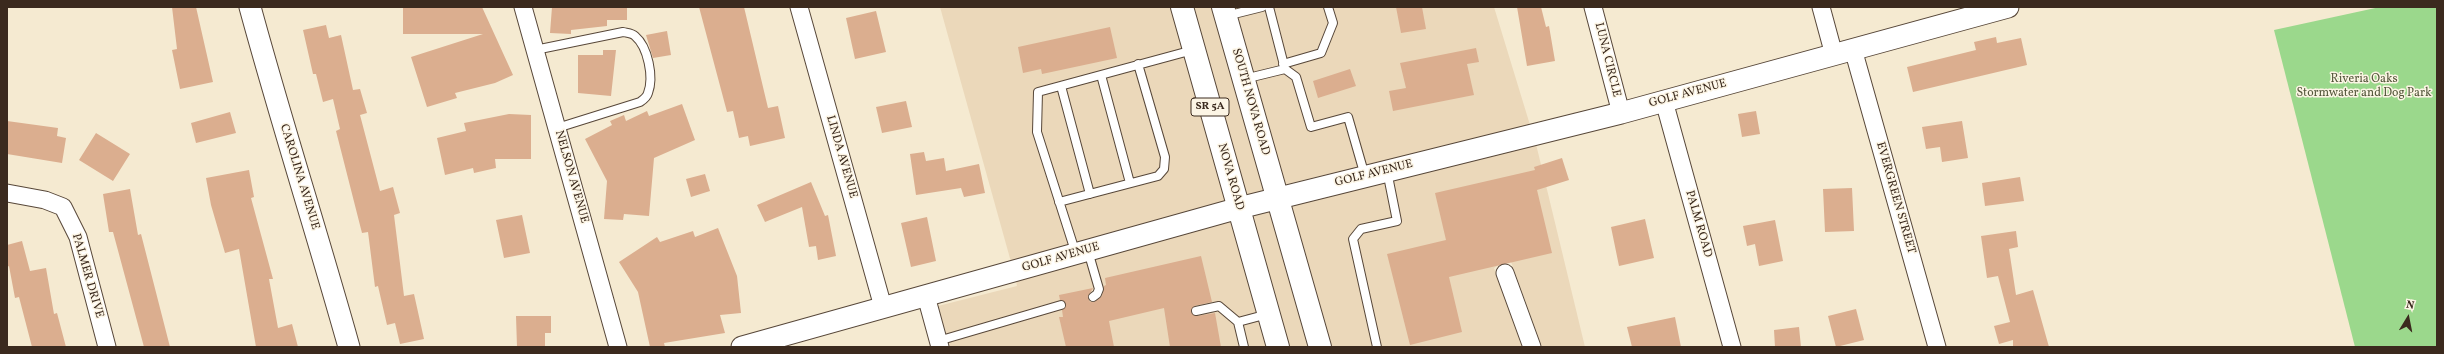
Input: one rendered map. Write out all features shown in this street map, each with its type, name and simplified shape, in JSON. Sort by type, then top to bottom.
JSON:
[{"type":"main road","name":"NOVA ROAD","points":[[1182,7],[1278,347]]},
{"type":"main road","name":"SOUTH NOVA ROAD","points":[[1225,12],[1277,197]]},
{"type":"main road","points":[[1277,197],[1320,347]]},
{"type":"street","name":"CAROLINA AVENUE","points":[[250,7],[284,132],[322,251],[349,347]]},
{"type":"street","name":"NELSON AVENUE","points":[[523,7],[618,347]]},
{"type":"street","name":"LINDA AVENUE","points":[[799,7],[883,308]]},
{"type":"street","name":"LUNA CIRCLE","points":[[1593,7],[1621,113]]},
{"type":"street","name":"EVERGREEN STREET","points":[[1821,7],[1843,52],[1937,347]]},
{"type":"street","name":"GOLF AVENUE","points":[[742,347],[1277,197],[1621,113],[2008,7]]},
{"type":"street","name":"PALM ROAD","points":[[1664,101],[1732,347]]},
{"type":"street","name":"PALMER DRIVE","points":[[7,193],[45,200],[63,207],[78,238],[107,347]]},
{"type":"street","points":[[1505,273],[1532,347]]},
{"type":"street","points":[[926,296],[939,344]]},
{"type":"lane","points":[[1225,12],[1262,7]]},
{"type":"lane","points":[[1269,7],[1284,66],[1296,77],[1311,127],[1348,117],[1365,176]]},
{"type":"lane","points":[[1244,79],[1321,53],[1333,23],[1328,7]]},
{"type":"lane","points":[[535,50],[623,32],[633,34],[640,41],[646,55],[651,77],[648,95],[640,102],[557,128]]},
{"type":"lane","points":[[1093,297],[1097,294],[1099,289],[1059,202],[1037,132],[1038,92],[1194,49]]},
{"type":"lane","points":[[1059,202],[1158,176],[1164,169],[1165,157],[1138,64]]},
{"type":"lane","points":[[1101,75],[1130,183]]},
{"type":"lane","points":[[1061,86],[1090,194]]},
{"type":"lane","points":[[1377,347],[1353,239],[1361,229],[1397,221],[1386,171]]},
{"type":"lane","points":[[939,344],[1061,305]]},
{"type":"lane","points":[[1196,311],[1219,306],[1238,322],[1244,347]]},
{"type":"lane","points":[[1238,322],[1269,314]]},
{"type":"shaded area","points":[[940,7],[1172,7],[1227,201],[1011,262]]},
{"type":"shaded area","points":[[1191,7],[1214,7],[1266,190],[1245,196]]},
{"type":"shaded area","points":[[1233,7],[1494,7],[1530,125],[1283,185]]},
{"type":"shaded area","points":[[1536,144],[1585,347],[1542,347],[1510,259],[1494,268],[1522,347],[1329,347],[1289,205]]},
{"type":"shaded area","points":[[1271,209],[1310,347],[1288,347],[1250,215]]},
{"type":"shaded area","points":[[1233,219],[1269,347],[950,347],[938,306],[1017,286],[1016,281]]},
{"type":"green space","name":"Riveria Oaks Stormwater and Dog Park","points":[[2380,7],[2437,7],[2437,347],[2355,347],[2274,30]]},
{"type":"building","points":[[172,7],[196,7],[213,82],[180,89],[172,50],[177,49]]},
{"type":"building","points":[[403,7],[482,7],[513,75],[495,83],[455,93],[457,98],[427,107],[411,57],[483,34],[403,34]]},
{"type":"building","points":[[552,7],[627,7],[627,20],[607,20],[607,26],[571,30],[571,34],[550,33]]},
{"type":"building","points":[[699,7],[744,7],[768,108],[778,106],[785,138],[750,146],[748,136],[739,138],[733,111],[727,112]]},
{"type":"building","points":[[1396,7],[1422,7],[1426,29],[1401,33]]},
{"type":"building","points":[[1517,7],[1541,7],[1546,27],[1549,26],[1555,61],[1527,66]]},
{"type":"building","points":[[876,11],[886,52],[855,59],[846,18]]},
{"type":"building","points":[[326,25],[329,38],[341,35],[353,90],[360,89],[367,113],[360,115],[380,191],[393,187],[400,213],[394,215],[404,296],[414,294],[424,339],[400,344],[395,323],[387,325],[378,286],[375,287],[368,232],[362,233],[336,131],[340,129],[333,99],[323,102],[316,74],[313,74],[303,30]]},
{"type":"building","points":[[1110,27],[1117,58],[1042,74],[1041,69],[1023,73],[1018,47]]},
{"type":"building","points":[[667,31],[671,55],[653,58],[646,35]]},
{"type":"building","points":[[1996,37],[1997,43],[2021,38],[2027,65],[1913,92],[1907,67],[1976,50],[1974,42]]},
{"type":"building","points":[[1476,48],[1479,62],[1467,64],[1474,95],[1393,111],[1389,91],[1406,88],[1400,63]]},
{"type":"building","points":[[603,50],[616,50],[611,96],[578,93],[578,55],[603,55]]},
{"type":"building","points":[[1350,69],[1356,86],[1318,98],[1313,81]]},
{"type":"building","points":[[906,101],[912,127],[882,133],[876,107]]},
{"type":"building","points":[[682,104],[695,140],[654,158],[649,216],[624,214],[623,220],[604,219],[607,181],[585,139],[612,125],[610,121],[624,115],[626,121],[647,111],[649,116]]},
{"type":"building","points":[[1756,111],[1760,134],[1742,137],[1738,114]]},
{"type":"building","points":[[230,112],[236,133],[196,143],[191,123]]},
{"type":"building","points":[[509,114],[531,115],[531,159],[495,159],[496,168],[474,173],[473,168],[445,175],[437,138],[466,131],[464,123]]},
{"type":"building","points":[[7,121],[58,128],[57,136],[66,138],[62,163],[7,154]]},
{"type":"building","points":[[1962,121],[1968,158],[1942,162],[1940,147],[1926,149],[1922,127]]},
{"type":"building","points":[[96,133],[130,154],[113,181],[79,160]]},
{"type":"building","points":[[924,152],[926,161],[944,158],[946,171],[979,164],[985,193],[964,197],[961,188],[916,195],[910,154]]},
{"type":"building","points":[[1562,158],[1569,180],[1537,190],[1552,253],[1449,277],[1462,332],[1410,345],[1387,254],[1446,240],[1435,193],[1535,170],[1534,167]]},
{"type":"building","points":[[249,170],[254,197],[251,198],[273,279],[269,279],[278,328],[292,324],[298,347],[256,347],[239,249],[225,253],[211,205],[206,178]]},
{"type":"building","points":[[705,174],[710,191],[691,197],[686,179]]},
{"type":"building","points":[[2020,177],[2024,201],[1985,206],[1982,183]]},
{"type":"building","points":[[811,182],[825,216],[828,215],[836,256],[818,260],[816,246],[809,247],[802,207],[765,222],[757,205]]},
{"type":"building","points":[[1852,188],[1854,231],[1825,232],[1823,189]]},
{"type":"building","points":[[130,189],[138,235],[141,234],[170,347],[144,347],[113,232],[109,232],[103,194]]},
{"type":"building","points":[[522,215],[530,253],[504,258],[496,220]]},
{"type":"building","points":[[927,217],[936,261],[911,267],[901,223]]},
{"type":"building","points":[[1645,219],[1654,258],[1619,266],[1611,227]]},
{"type":"building","points":[[1775,220],[1783,261],[1759,266],[1755,244],[1747,246],[1743,226]]},
{"type":"building","points":[[718,228],[737,276],[741,313],[720,315],[725,333],[664,343],[665,347],[650,347],[638,292],[619,262],[657,237],[660,242],[693,231],[695,237]]},
{"type":"building","points":[[2016,231],[2018,247],[2009,249],[2016,295],[2033,290],[2049,347],[2013,347],[2013,340],[1999,344],[1994,326],[2010,322],[1998,276],[1987,278],[1981,236]]},
{"type":"building","points":[[22,241],[30,271],[46,268],[54,314],[57,313],[66,347],[32,347],[19,297],[15,298],[9,266],[7,267],[7,245]]},
{"type":"building","points":[[1201,256],[1212,302],[1194,306],[1191,312],[1197,316],[1215,313],[1221,347],[1170,347],[1164,308],[1109,321],[1114,347],[1066,347],[1059,317],[1063,317],[1062,310],[1066,304],[1060,300],[1059,295],[1093,288],[1088,297],[1090,302],[1094,302],[1102,296],[1104,286],[1106,285],[1105,278]]},
{"type":"building","points":[[1856,309],[1864,340],[1836,347],[1828,316]]},
{"type":"building","points":[[516,316],[551,316],[551,333],[545,333],[545,347],[517,347]]},
{"type":"building","points":[[1675,317],[1681,347],[1632,347],[1627,327]]},
{"type":"building","points":[[1799,327],[1801,347],[1775,347],[1774,330]]}]
